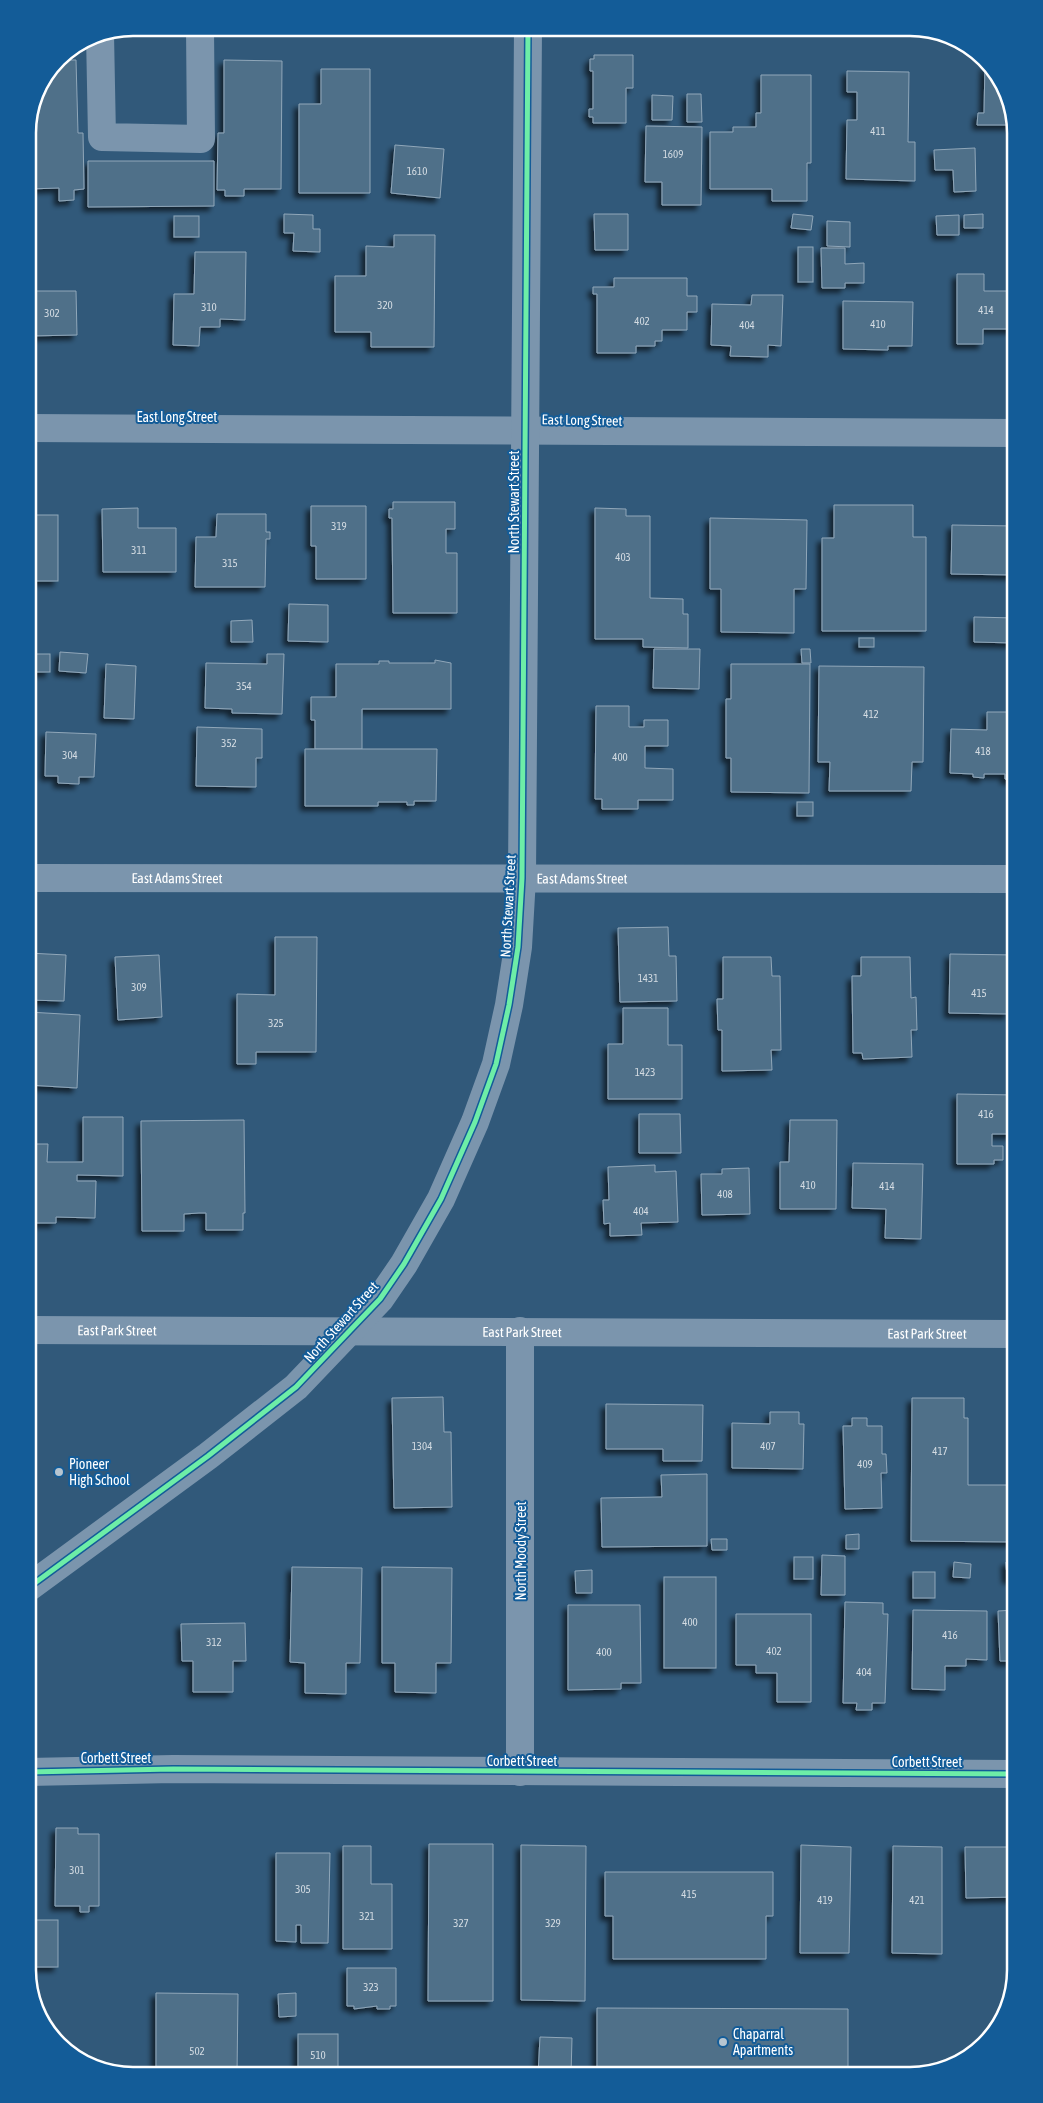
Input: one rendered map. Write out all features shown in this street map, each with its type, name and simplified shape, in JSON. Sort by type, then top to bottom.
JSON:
[{"type":"street","points":[[100,43],[102,137],[202,139],[200,36]]},
{"type":"street","name":"North Stewart Street","points":[[36,1582],[208,1456],[296,1387],[380,1299],[404,1264],[441,1199],[475,1122],[496,1064],[509,1005],[518,947],[522,878],[528,36]]},
{"type":"street","name":"East Long Street","points":[[36,428],[1007,433]]},
{"type":"street","name":"East Adams Street","points":[[36,878],[1007,879]]},
{"type":"street","name":"East Park Street","points":[[36,1330],[1007,1334]]},
{"type":"street","name":"North Moody Street","points":[[520,1331],[520,1772]]},
{"type":"street","name":"Corbett Street","points":[[36,1757],[81,1769]]},
{"type":"street","name":"Corbett Street","points":[[36,1772],[81,1769],[1007,1774]]},
{"type":"building","points":[[594,55],[633,55],[633,88],[626,88],[626,123],[593,123],[593,117],[589,117],[589,109],[593,109],[593,71],[590,71],[590,59],[594,59]]},
{"type":"building","points":[[69,60],[76,60],[78,133],[83,133],[84,189],[74,190],[74,200],[59,201],[59,188],[36,189],[36,127],[40,108],[49,85]]},
{"type":"building","points":[[224,60],[282,61],[281,189],[244,189],[244,196],[225,196],[225,190],[217,190],[218,133],[224,133]]},
{"type":"building","points":[[321,69],[370,69],[370,193],[299,193],[299,104],[321,104]]},
{"type":"building","points":[[847,71],[909,72],[908,142],[915,142],[915,181],[846,179],[847,120],[857,120],[857,92],[847,92]]},
{"type":"building","points":[[985,72],[999,96],[1006,125],[977,125],[978,113],[984,113]]},
{"type":"building","points":[[761,75],[811,75],[811,163],[807,163],[807,201],[772,201],[772,189],[710,189],[710,132],[733,132],[733,127],[756,127],[756,113],[761,113]]},
{"type":"building","points":[[687,94],[701,94],[702,122],[687,122]]},
{"type":"building","points":[[652,95],[673,96],[672,120],[652,120]]},
{"type":"building","points":[[646,126],[702,127],[701,205],[662,205],[662,182],[645,182]]},
{"type":"building","points":[[395,145],[444,149],[440,198],[391,193]]},
{"type":"building","points":[[975,148],[976,191],[954,192],[953,170],[935,170],[934,150]]},
{"type":"building","points":[[88,161],[214,161],[214,206],[88,207]]},
{"type":"building","points":[[284,214],[313,215],[313,229],[320,229],[320,252],[293,251],[294,233],[284,233]]},
{"type":"building","points":[[594,214],[628,214],[628,250],[595,250]]},
{"type":"building","points":[[793,214],[813,216],[811,230],[791,228]]},
{"type":"building","points":[[983,214],[983,228],[964,228],[964,215]]},
{"type":"building","points":[[959,215],[959,235],[937,235],[936,216]]},
{"type":"building","points":[[174,216],[199,216],[199,237],[174,237]]},
{"type":"building","points":[[827,221],[850,222],[850,247],[827,246]]},
{"type":"building","points":[[394,235],[435,235],[434,347],[371,347],[371,332],[335,332],[335,276],[366,276],[366,246],[394,247]]},
{"type":"building","points":[[798,247],[813,247],[813,282],[798,282]]},
{"type":"building","points":[[821,248],[845,248],[845,264],[864,263],[864,283],[845,283],[845,288],[822,288]]},
{"type":"building","points":[[195,252],[246,252],[245,320],[220,319],[220,327],[200,327],[199,346],[173,345],[174,294],[194,294]]},
{"type":"building","points":[[957,274],[984,274],[984,291],[1007,291],[1007,329],[983,329],[983,344],[957,344]]},
{"type":"building","points":[[614,278],[687,278],[687,296],[697,296],[697,312],[687,312],[687,330],[662,330],[662,341],[655,341],[655,346],[636,346],[636,353],[597,353],[597,294],[593,294],[593,287],[614,287]]},
{"type":"building","points":[[36,291],[76,291],[77,335],[36,336]]},
{"type":"building","points":[[752,295],[783,295],[781,346],[768,345],[768,357],[730,356],[731,346],[711,345],[712,304],[751,305]]},
{"type":"building","points":[[843,301],[913,302],[912,346],[888,346],[888,350],[843,349]]},
{"type":"building","points":[[393,502],[455,502],[455,529],[446,529],[446,553],[457,553],[457,613],[393,613],[392,518],[389,518],[389,509],[393,509]]},
{"type":"building","points":[[834,505],[913,505],[913,537],[926,537],[926,631],[822,631],[822,538],[834,538]]},
{"type":"building","points":[[311,506],[366,506],[366,579],[316,579],[316,546],[311,546]]},
{"type":"building","points":[[138,508],[138,528],[176,528],[176,572],[103,572],[102,509]]},
{"type":"building","points":[[595,508],[626,509],[626,516],[650,516],[650,598],[683,599],[683,614],[688,614],[688,648],[643,647],[643,639],[595,639]]},
{"type":"building","points":[[217,514],[266,514],[266,532],[270,532],[270,539],[266,539],[265,587],[195,587],[196,537],[216,537]]},
{"type":"building","points":[[36,515],[58,515],[58,581],[36,581]]},
{"type":"building","points":[[710,518],[807,520],[806,589],[794,589],[794,633],[721,632],[721,589],[710,589]]},
{"type":"building","points":[[952,525],[1007,526],[1007,575],[951,574]]},
{"type":"building","points":[[289,604],[328,605],[328,642],[288,641]]},
{"type":"building","points":[[974,617],[1007,618],[1007,643],[974,642]]},
{"type":"building","points":[[252,620],[253,642],[231,642],[231,621]]},
{"type":"building","points":[[859,638],[874,638],[874,647],[859,647]]},
{"type":"building","points":[[654,649],[700,649],[699,689],[653,688]]},
{"type":"building","points":[[801,649],[810,649],[811,663],[802,663]]},
{"type":"building","points":[[60,652],[88,654],[86,673],[59,671]]},
{"type":"building","points":[[36,654],[50,654],[50,672],[36,672]]},
{"type":"building","points":[[267,654],[284,654],[282,714],[232,713],[232,709],[205,708],[206,663],[267,664]]},
{"type":"building","points":[[435,660],[451,663],[451,709],[362,709],[362,749],[315,749],[315,720],[311,720],[311,697],[336,697],[336,664],[379,664],[379,661],[389,661],[389,663],[435,663]]},
{"type":"building","points":[[106,664],[136,666],[134,719],[104,718]]},
{"type":"building","points":[[731,664],[810,664],[809,793],[731,792],[731,758],[726,758],[726,699],[731,699]]},
{"type":"building","points":[[819,666],[924,667],[923,762],[912,762],[911,791],[829,791],[830,762],[818,762]]},
{"type":"building","points":[[596,706],[629,706],[629,727],[644,727],[644,720],[668,720],[668,746],[645,746],[645,768],[673,769],[673,800],[638,800],[638,809],[602,809],[602,799],[595,799]]},
{"type":"building","points":[[987,712],[1007,712],[1007,779],[1005,779],[1005,774],[984,774],[984,778],[973,777],[973,774],[950,773],[951,729],[987,730]]},
{"type":"building","points":[[197,727],[262,729],[262,758],[256,758],[256,787],[196,786]]},
{"type":"building","points":[[46,732],[96,734],[94,777],[79,777],[79,784],[58,783],[58,776],[45,776]]},
{"type":"building","points":[[305,749],[437,749],[436,801],[414,801],[414,805],[407,805],[407,802],[378,802],[378,806],[305,806]]},
{"type":"building","points":[[797,802],[813,802],[813,816],[797,816]]},
{"type":"building","points":[[668,927],[669,956],[676,956],[677,1001],[620,1002],[618,928]]},
{"type":"building","points":[[275,937],[317,937],[316,1052],[256,1052],[256,1064],[237,1064],[237,994],[275,995]]},
{"type":"building","points":[[36,953],[66,955],[64,1001],[36,1000]]},
{"type":"building","points":[[950,954],[1007,955],[1007,1014],[949,1013]]},
{"type":"building","points":[[159,955],[162,1017],[118,1020],[115,957]]},
{"type":"building","points":[[723,957],[771,957],[772,976],[780,976],[781,1050],[771,1050],[772,1070],[722,1071],[722,1030],[718,1030],[717,999],[723,999]]},
{"type":"building","points":[[861,957],[910,957],[911,998],[916,997],[917,1030],[911,1030],[912,1057],[863,1059],[862,1053],[853,1053],[852,976],[861,976]]},
{"type":"building","points":[[623,1008],[668,1008],[668,1045],[682,1045],[682,1099],[608,1099],[608,1044],[623,1044]]},
{"type":"building","points":[[36,1012],[80,1015],[77,1088],[36,1085]]},
{"type":"building","points":[[957,1094],[1007,1095],[1007,1134],[992,1134],[992,1146],[1003,1146],[1003,1160],[994,1160],[994,1164],[957,1164]]},
{"type":"building","points":[[639,1114],[680,1114],[681,1153],[639,1153]]},
{"type":"building","points":[[83,1117],[123,1117],[123,1176],[77,1175],[77,1181],[96,1181],[95,1218],[56,1217],[56,1223],[36,1223],[36,1144],[48,1144],[47,1162],[83,1162]]},
{"type":"building","points":[[244,1120],[245,1213],[243,1213],[243,1230],[206,1230],[206,1213],[199,1213],[184,1214],[184,1231],[142,1231],[141,1121]]},
{"type":"building","points":[[790,1120],[837,1120],[836,1209],[780,1209],[780,1162],[789,1162]]},
{"type":"building","points":[[853,1163],[923,1164],[921,1239],[885,1238],[886,1209],[852,1208]]},
{"type":"building","points":[[655,1165],[655,1172],[676,1171],[678,1222],[641,1223],[642,1235],[610,1236],[610,1223],[604,1224],[603,1200],[609,1200],[608,1167]]},
{"type":"building","points":[[749,1168],[750,1214],[702,1215],[701,1174],[722,1174],[722,1169]]},
{"type":"building","points":[[443,1397],[444,1432],[451,1432],[452,1507],[394,1508],[392,1398]]},
{"type":"building","points":[[912,1398],[964,1398],[964,1418],[968,1418],[968,1485],[1007,1485],[1007,1542],[911,1541]]},
{"type":"building","points":[[606,1404],[703,1405],[702,1461],[663,1461],[663,1449],[606,1449]]},
{"type":"building","points":[[770,1412],[799,1412],[799,1424],[804,1424],[803,1469],[732,1468],[732,1423],[770,1424]]},
{"type":"building","points":[[852,1418],[867,1418],[867,1426],[882,1426],[882,1454],[886,1454],[887,1473],[881,1473],[882,1508],[845,1509],[843,1426],[852,1426]]},
{"type":"building","points":[[707,1474],[707,1546],[602,1547],[601,1498],[662,1497],[661,1475]]},
{"type":"building","points":[[859,1534],[859,1549],[846,1549],[846,1535]]},
{"type":"building","points":[[711,1539],[727,1539],[727,1550],[712,1550]]},
{"type":"building","points":[[822,1555],[845,1556],[845,1595],[821,1595]]},
{"type":"building","points":[[794,1557],[813,1557],[813,1579],[794,1579]]},
{"type":"building","points":[[954,1562],[971,1564],[970,1578],[953,1577]]},
{"type":"building","points":[[292,1567],[362,1568],[360,1663],[346,1663],[346,1694],[305,1693],[305,1663],[290,1662]]},
{"type":"building","points":[[382,1567],[452,1568],[451,1663],[436,1663],[436,1693],[395,1692],[395,1663],[382,1663]]},
{"type":"building","points":[[592,1570],[592,1593],[576,1593],[575,1571]]},
{"type":"building","points":[[913,1572],[935,1572],[935,1598],[913,1598]]},
{"type":"building","points":[[664,1577],[716,1577],[716,1668],[664,1668]]},
{"type":"building","points":[[845,1602],[883,1603],[883,1614],[888,1614],[885,1703],[872,1703],[872,1710],[856,1710],[857,1703],[843,1703]]},
{"type":"building","points":[[568,1605],[640,1605],[641,1683],[621,1683],[621,1689],[568,1690]]},
{"type":"building","points":[[913,1610],[987,1611],[987,1660],[966,1659],[966,1666],[945,1666],[945,1690],[912,1689]]},
{"type":"building","points":[[1007,1610],[1007,1661],[1000,1661],[998,1611]]},
{"type":"building","points":[[736,1614],[811,1614],[811,1702],[777,1702],[777,1673],[756,1673],[756,1665],[736,1665]]},
{"type":"building","points":[[245,1623],[246,1661],[233,1661],[233,1692],[193,1692],[193,1661],[182,1661],[181,1624]]},
{"type":"building","points":[[56,1828],[78,1828],[78,1834],[99,1834],[99,1906],[89,1906],[89,1912],[80,1912],[80,1906],[55,1906]]},
{"type":"building","points":[[429,1844],[493,1844],[493,2001],[428,2001]]},
{"type":"building","points":[[521,1845],[586,1846],[585,2001],[521,2000]]},
{"type":"building","points":[[801,1845],[851,1847],[849,1953],[800,1953]]},
{"type":"building","points":[[343,1846],[371,1846],[371,1884],[392,1884],[392,1949],[343,1949]]},
{"type":"building","points":[[893,1846],[942,1847],[942,1954],[892,1953]]},
{"type":"building","points":[[965,1847],[1007,1847],[1007,1897],[966,1898]]},
{"type":"building","points":[[276,1853],[330,1853],[328,1943],[301,1943],[301,1925],[296,1925],[296,1942],[276,1941]]},
{"type":"building","points":[[605,1872],[773,1872],[773,1916],[766,1916],[766,1959],[613,1959],[613,1916],[605,1916]]},
{"type":"building","points":[[36,1920],[58,1920],[58,1967],[36,1967]]},
{"type":"building","points":[[347,1968],[396,1968],[396,2006],[390,2006],[390,2009],[377,2009],[377,2006],[354,2009],[354,2006],[347,2006]]},
{"type":"building","points":[[156,1993],[238,1994],[237,2067],[156,2067]]},
{"type":"building","points":[[296,1993],[296,2016],[279,2017],[278,1994]]},
{"type":"building","name":"Chaparral Apartments","points":[[597,2008],[848,2009],[848,2067],[597,2067]]},
{"type":"building","points":[[298,2034],[338,2034],[338,2067],[298,2067]]},
{"type":"building","points":[[540,2037],[572,2038],[571,2067],[538,2067]]},
{"type":"cycle path","points":[[36,1582],[208,1456],[296,1387],[380,1299],[404,1264],[441,1199],[475,1122],[496,1064],[509,1005],[518,947],[522,878],[528,36]]},
{"type":"cycle path","points":[[36,1772],[173,1769],[1007,1774]]},
{"type":"place","name":"Pioneer High School","points":[[59,1472]]},
{"type":"place","name":"Chaparral Apartments","points":[[723,2042]]}]
